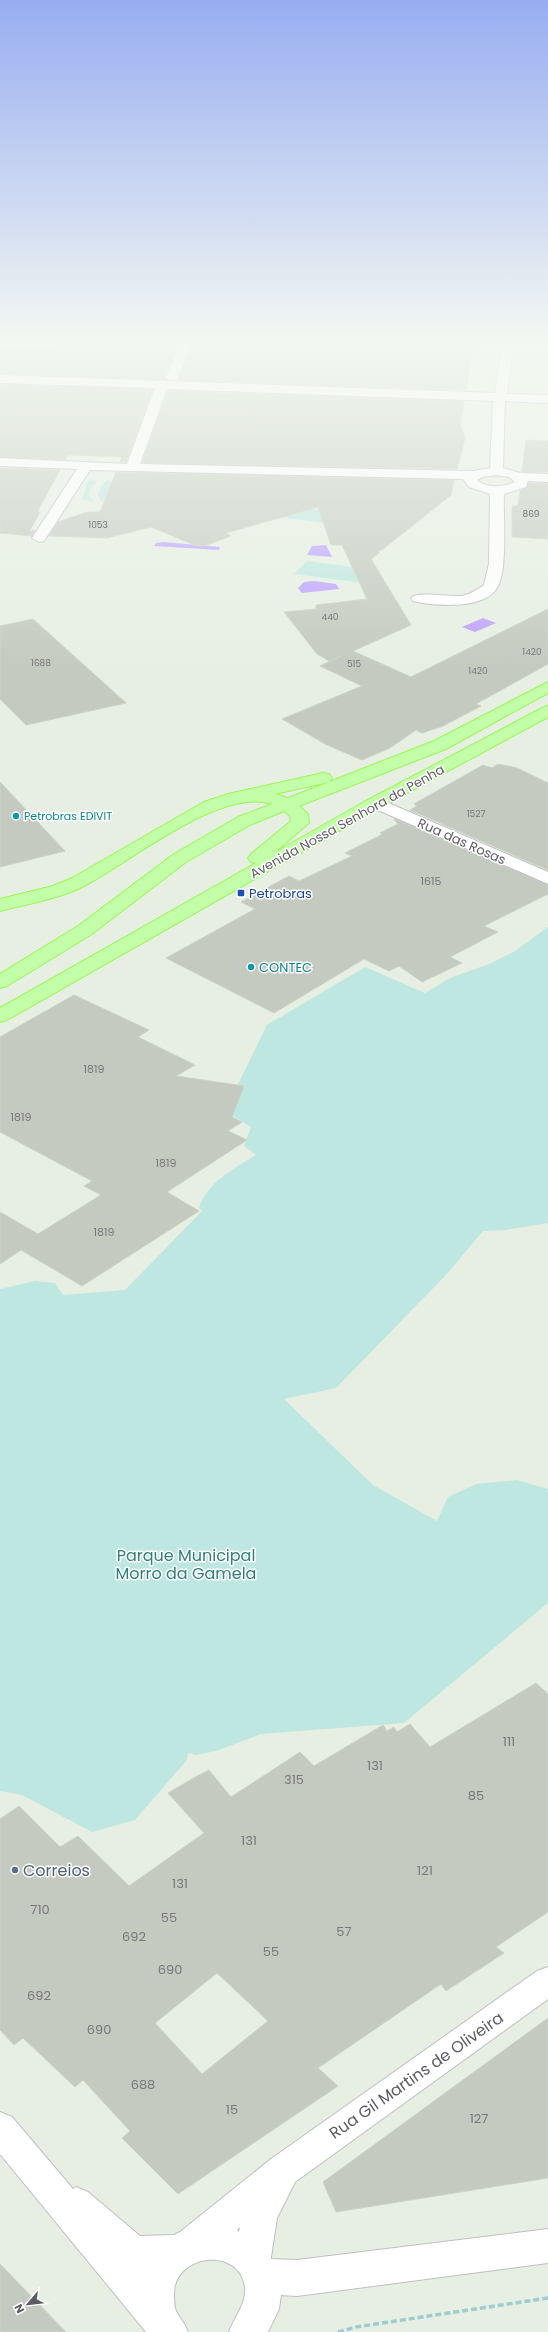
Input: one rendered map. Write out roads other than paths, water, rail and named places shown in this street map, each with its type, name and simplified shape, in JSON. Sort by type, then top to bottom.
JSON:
[{"type":"main road","name":"Avenida Nossa Senhora da Penha","points":[[0,982],[85,930],[180,858],[244,821],[288,803],[393,765],[440,745],[548,687]]},
{"type":"main road","name":"Avenida Nossa Senhora da Penha","points":[[0,1016],[211,895],[548,711]]},
{"type":"main road","points":[[3,903],[52,892],[77,883],[204,807],[225,800],[393,765]]},
{"type":"main road","points":[[211,895],[300,823],[299,814],[288,803],[271,798],[248,795]]},
{"type":"street","points":[[132,468],[139,452]]},
{"type":"street","points":[[496,471],[497,452]]},
{"type":"street","points":[[0,462],[132,468],[473,475],[496,471],[519,476],[548,478]]},
{"type":"street","points":[[39,538],[86,466]]},
{"type":"street","points":[[473,475],[469,480],[473,485],[497,490],[507,489],[521,484],[522,480],[519,476]]},
{"type":"street","points":[[418,598],[440,602],[462,601],[481,596],[491,588],[496,563],[497,490]]},
{"type":"street","name":"Rua das Rosas","points":[[377,803],[548,879]]},
{"type":"street","name":"Rua Gil Martins de Oliveira","points":[[166,2326],[155,2302],[156,2283],[163,2267],[283,2170],[548,1982]]},
{"type":"street","points":[[0,2128],[26,2162],[166,2326]]},
{"type":"street","points":[[26,2162],[133,2253],[185,2248],[211,2241],[230,2245],[246,2254],[258,2301],[298,2278],[548,2246]]},
{"type":"street","name":"Rua Gil Martins de Oliveira","points":[[258,2301],[260,2216],[283,2170]]},
{"type":"place","name":"Petrobras EDIVIT","points":[[16,816]]},
{"type":"place","name":"Petrobras","points":[[241,893]]},
{"type":"place","name":"CONTEC","points":[[251,967]]},
{"type":"place","name":"Correios","points":[[15,1870]]},
{"type":"park label","name":"Parque Municipal Morro da Gamela","points":[[186,1564]]}]
